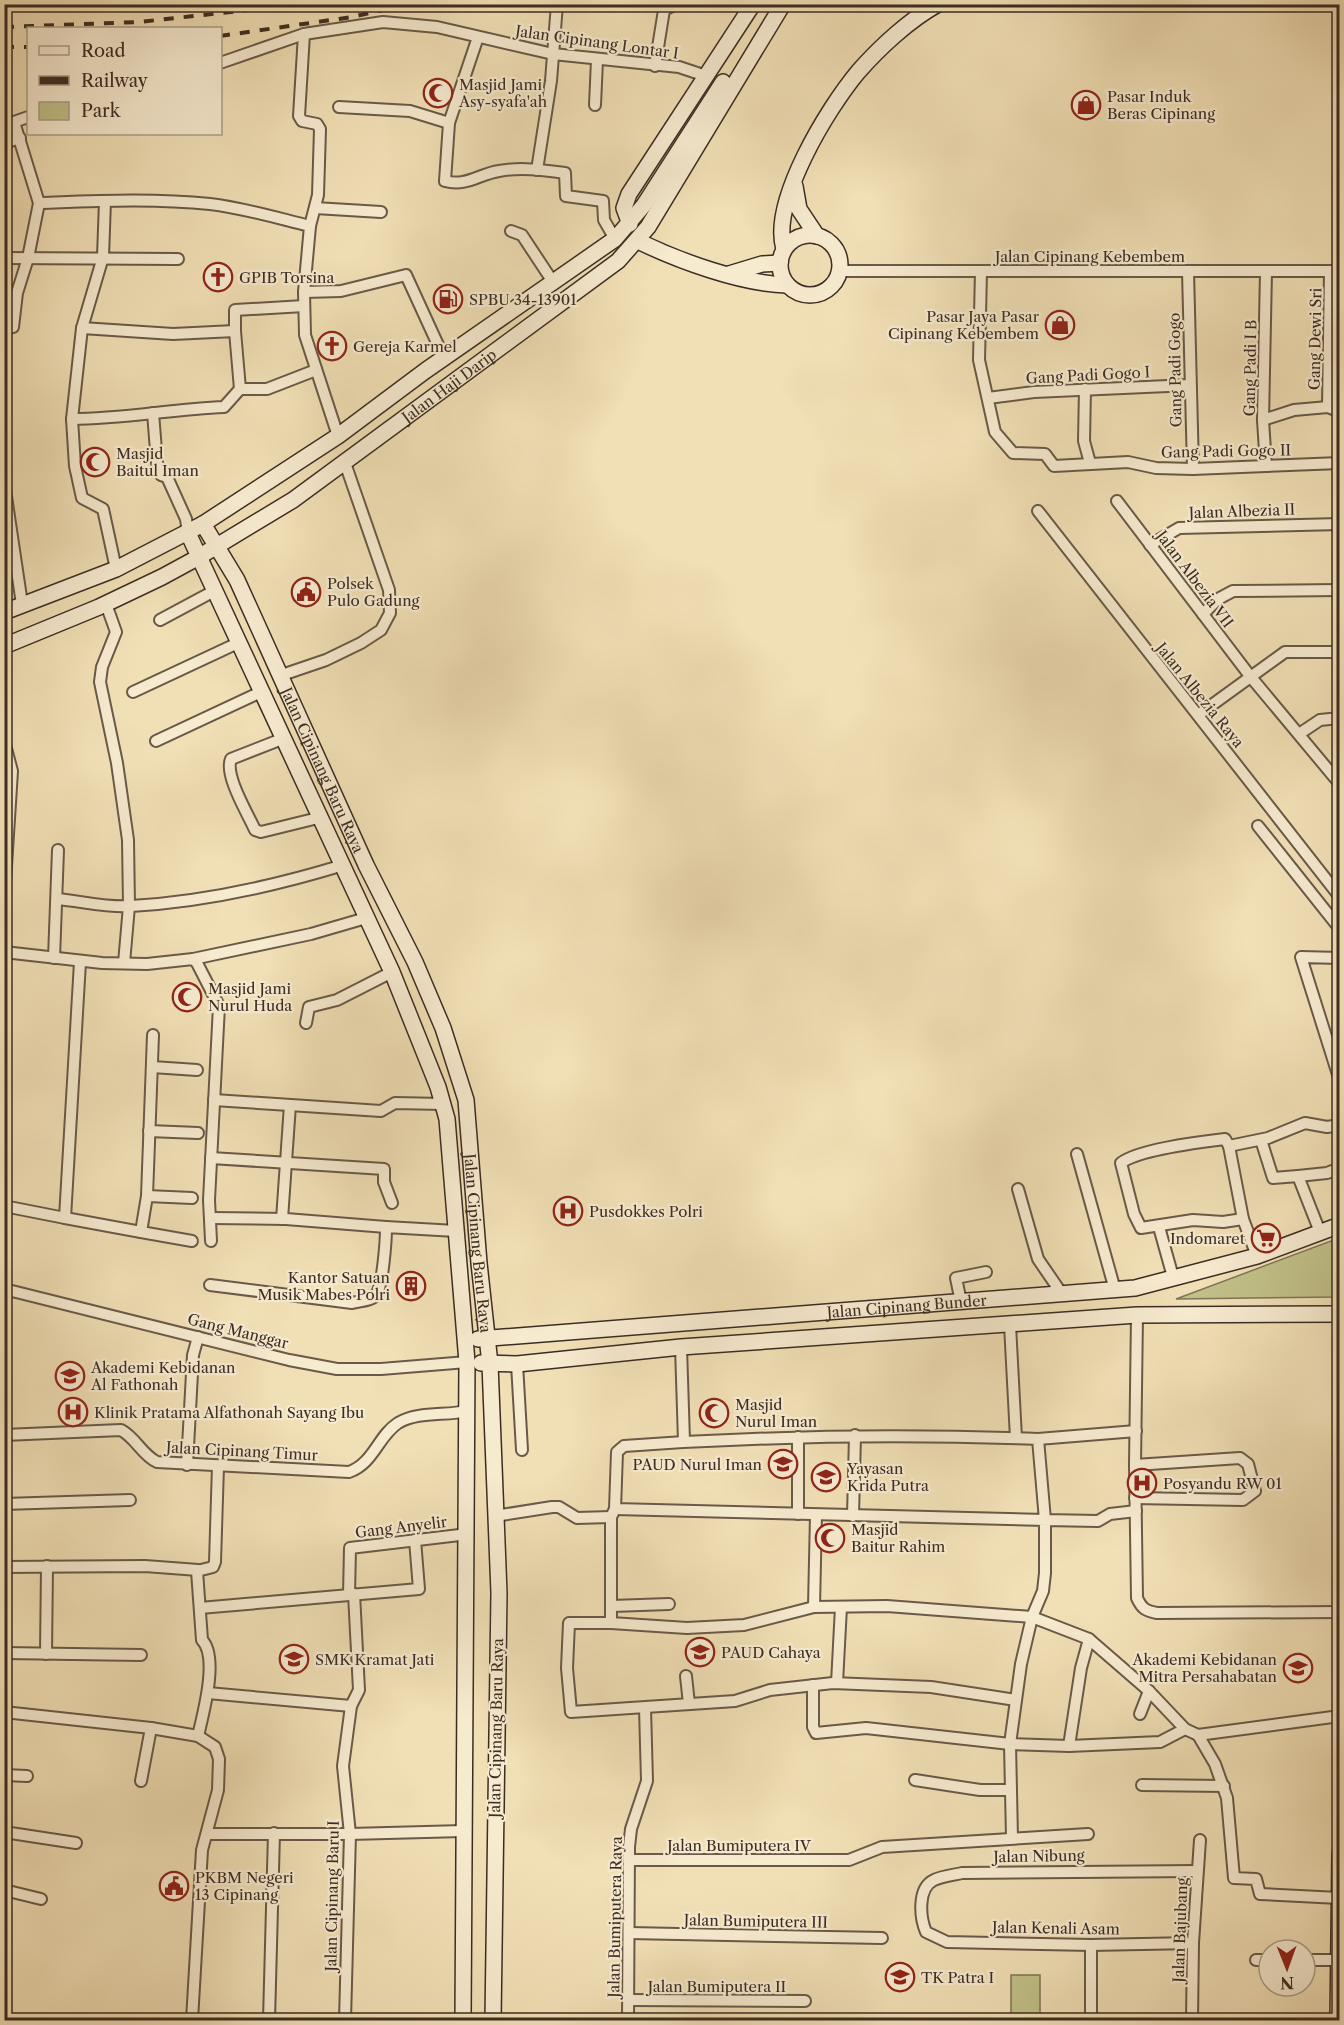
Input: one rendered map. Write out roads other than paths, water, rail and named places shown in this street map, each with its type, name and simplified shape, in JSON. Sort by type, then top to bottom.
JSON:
[{"type":"main road","points":[[630,224],[624,208],[628,194],[753,4]]},
{"type":"main road","name":"Jalan Haji Darip","points":[[4,646],[106,604],[197,558],[293,500],[550,314],[618,261],[648,227],[774,4]]},
{"type":"main road","name":"Jalan Haji Darip","points":[[4,612],[116,569],[187,526],[202,524],[338,436],[444,358],[615,239],[630,224],[783,4]]},
{"type":"main road","points":[[648,227],[664,220],[669,213],[794,4]]},
{"type":"main road","points":[[729,274],[782,256],[793,240],[805,236],[817,236],[828,240],[840,260],[840,271],[835,283],[824,292],[811,296],[798,293],[787,285],[781,275],[782,256],[781,237],[783,214],[794,183],[813,139],[858,72],[916,19],[938,4]]},
{"type":"main road","points":[[794,183],[799,209],[817,236]]},
{"type":"main road","points":[[638,241],[673,258],[761,285],[787,285]]},
{"type":"main road","name":"Jalan Cipinang Baru Raya","points":[[202,524],[237,580],[366,865],[435,1007],[466,1100],[490,1364],[499,1593],[492,2020]]},
{"type":"main road","name":"Jalan Cipinang Baru Raya","points":[[187,526],[197,558],[240,642],[342,871],[392,972],[443,1104],[449,1132],[467,1362],[468,1534],[463,2020]]},
{"type":"main road","points":[[333,850],[355,840]]},
{"type":"main road","points":[[342,871],[366,865]]},
{"type":"main road","name":"Jalan Cipinang Bunder","points":[[466,1340],[1147,1286],[1173,1277],[1257,1256],[1340,1225]]},
{"type":"main road","points":[[830,1311],[821,1322],[821,1327],[834,1336]]},
{"type":"main road","points":[[783,1314],[792,1321],[794,1329],[792,1335],[783,1340]]},
{"type":"main road","name":"Jalan Cipinang Bunder","points":[[467,1362],[517,1364],[681,1347],[1137,1315],[1340,1314]]},
{"type":"main road","points":[[1338,2020],[1340,1853]]},
{"type":"street","points":[[537,170],[553,54],[557,4]]},
{"type":"street","points":[[655,66],[663,13],[676,4]]},
{"type":"street","name":"Jalan Cipinang Lontar I","points":[[222,62],[304,34],[382,22],[437,27],[553,54],[679,67],[706,76]]},
{"type":"street","points":[[304,34],[304,69],[299,116],[302,121],[317,124],[320,129],[315,208],[310,226],[304,292],[305,335],[338,436]]},
{"type":"street","points":[[482,38],[448,123],[445,181],[471,182],[499,171],[537,170],[566,173],[567,197],[603,201],[604,220],[615,239]]},
{"type":"street","points":[[595,105],[597,60]]},
{"type":"street","points":[[339,106],[410,111],[448,123]]},
{"type":"street","points":[[4,328],[14,327],[16,322],[17,293],[28,258],[39,203],[14,122],[27,117]]},
{"type":"street","points":[[4,143],[20,138]]},
{"type":"street","points":[[39,203],[105,201],[209,204],[310,226]]},
{"type":"street","points":[[105,201],[103,257],[82,328],[72,419],[75,466],[82,498],[103,509],[116,569]]},
{"type":"street","points":[[315,208],[381,212]]},
{"type":"street","points":[[511,231],[522,236],[553,282]]},
{"type":"street","points":[[4,258],[178,259]]},
{"type":"street","name":"Jalan Cipinang Kebembem","points":[[840,271],[1335,271]]},
{"type":"street","points":[[981,271],[979,360],[988,398]]},
{"type":"street","name":"Gang Padi Gogo","points":[[1188,271],[1193,469]]},
{"type":"street","name":"Gang Padi I B","points":[[1266,271],[1263,420],[1266,466]]},
{"type":"street","name":"Gang Dewi Sri","points":[[1328,407],[1335,368],[1335,271]]},
{"type":"street","points":[[304,292],[341,291],[406,275],[444,358]]},
{"type":"street","points":[[72,419],[117,419],[153,413],[224,407],[240,389],[235,310],[304,306]]},
{"type":"street","points":[[82,328],[172,334],[235,331]]},
{"type":"street","points":[[240,389],[267,389],[316,370]]},
{"type":"street","name":"Gang Padi Gogo I","points":[[988,398],[1085,389],[1190,385]]},
{"type":"street","points":[[1085,389],[1084,441],[1090,464]]},
{"type":"street","name":"Gang Padi Gogo II","points":[[988,398],[995,432],[1013,453],[1045,454],[1054,466],[1128,462],[1156,468],[1193,469],[1340,463]]},
{"type":"street","points":[[1263,420],[1294,410],[1328,407],[1340,412]]},
{"type":"street","points":[[153,413],[157,464],[161,475],[167,477],[187,526]]},
{"type":"street","points":[[279,676],[326,660],[361,643],[381,630],[390,613],[389,590],[345,463]]},
{"type":"street","points":[[4,483],[22,604]]},
{"type":"street","name":"Jalan Albezia VII","points":[[1117,501],[1250,676],[1339,783]]},
{"type":"street","name":"Jalan Albezia Raya","points":[[1038,512],[1153,662],[1198,715],[1340,897]]},
{"type":"street","name":"Jalan Albezia II","points":[[1150,545],[1179,528],[1340,524]]},
{"type":"street","points":[[1203,614],[1218,599],[1233,591],[1340,590]]},
{"type":"street","points":[[160,620],[213,591]]},
{"type":"street","points":[[106,604],[116,632],[102,667],[100,682],[117,764],[128,840],[129,906],[124,963]]},
{"type":"street","points":[[134,692],[240,642]]},
{"type":"street","points":[[1198,715],[1285,652],[1340,652]]},
{"type":"street","points":[[156,741],[261,692]]},
{"type":"street","points":[[1299,734],[1320,720],[1340,718]]},
{"type":"street","points":[[282,739],[231,759],[229,764],[233,785],[255,830],[261,832],[318,818]]},
{"type":"street","points":[[4,741],[12,771],[8,802],[4,898]]},
{"type":"street","points":[[1258,826],[1340,929]]},
{"type":"street","points":[[54,958],[58,850]]},
{"type":"street","points":[[57,899],[129,906],[192,899],[342,871]]},
{"type":"street","points":[[4,952],[80,962],[147,964],[193,959],[311,934],[366,918]]},
{"type":"street","points":[[1339,1075],[1301,957],[1340,958]]},
{"type":"street","points":[[193,959],[219,1006],[209,1200],[211,1241]]},
{"type":"street","points":[[65,1218],[80,962]]},
{"type":"street","points":[[306,1023],[309,1007],[337,1000],[392,972]]},
{"type":"street","points":[[141,1232],[147,1196],[153,1035]]},
{"type":"street","points":[[152,1067],[197,1070]]},
{"type":"street","points":[[214,1100],[381,1111],[395,1103],[443,1104]]},
{"type":"street","points":[[282,1219],[290,1105]]},
{"type":"street","points":[[1229,1146],[1261,1140],[1305,1123],[1327,1127],[1340,1125]]},
{"type":"street","points":[[150,1131],[198,1133]]},
{"type":"street","points":[[1244,1219],[1223,1222],[1193,1220],[1141,1228],[1137,1225],[1122,1161],[1203,1142],[1226,1139],[1244,1219],[1257,1256]]},
{"type":"street","points":[[1261,1140],[1273,1178],[1327,1173],[1340,1168]]},
{"type":"street","points":[[1077,1154],[1115,1290]]},
{"type":"street","points":[[211,1158],[384,1169],[384,1182],[392,1203]]},
{"type":"street","points":[[1298,1176],[1320,1232]]},
{"type":"street","points":[[1018,1189],[1038,1259],[1062,1294]]},
{"type":"street","points":[[147,1196],[192,1198]]},
{"type":"street","points":[[4,1206],[192,1241]]},
{"type":"street","points":[[211,1218],[282,1219],[456,1231]]},
{"type":"street","points":[[210,1285],[352,1302],[370,1299],[376,1296],[380,1281],[386,1227]]},
{"type":"street","points":[[1159,1227],[1173,1277]]},
{"type":"street","points":[[961,1302],[956,1278],[986,1272]]},
{"type":"street","name":"Gang Manggar","points":[[4,1289],[289,1360],[337,1369],[381,1369],[467,1362]]},
{"type":"street","points":[[1137,1315],[1135,1498],[1137,1598],[1141,1607],[1147,1611],[1340,1612]]},
{"type":"street","points":[[1010,1325],[1016,1438]]},
{"type":"street","points":[[187,1465],[193,1355],[198,1337]]},
{"type":"street","points":[[681,1347],[684,1442]]},
{"type":"street","points":[[517,1364],[522,1450]]},
{"type":"street","name":"Jalan Cipinang Timur","points":[[4,1435],[122,1431],[157,1462],[349,1472],[363,1465],[390,1430],[412,1416],[467,1411]]},
{"type":"street","points":[[611,1623],[613,1513],[619,1447],[855,1435],[1038,1439],[1136,1431]]},
{"type":"street","points":[[853,1516],[855,1435]]},
{"type":"street","points":[[798,1437],[798,1514]]},
{"type":"street","points":[[1038,1439],[1045,1520],[1043,1591],[1032,1617],[1021,1664],[1010,1744],[1012,1838],[1088,1834]]},
{"type":"street","points":[[1135,1465],[1240,1458],[1248,1464],[1255,1491],[1244,1500],[1135,1498]]},
{"type":"street","points":[[4,1567],[145,1566],[198,1570],[213,1567],[218,1466]]},
{"type":"street","points":[[4,1504],[130,1500]]},
{"type":"street","points":[[495,1516],[552,1507],[559,1508],[577,1518],[613,1513],[798,1514],[1098,1521],[1110,1514],[1136,1511]]},
{"type":"street","points":[[814,1607],[816,1515]]},
{"type":"street","name":"Gang Anyelir","points":[[351,1595],[350,1548],[468,1534]]},
{"type":"street","points":[[200,1608],[419,1589],[415,1540]]},
{"type":"street","points":[[46,1654],[47,1566]]},
{"type":"street","points":[[198,1570],[202,1640],[208,1648],[208,1693],[198,1736]]},
{"type":"street","name":"Jalan Cipinang Baru I","points":[[345,2020],[350,1834],[343,1766],[351,1706],[359,1690],[351,1595]]},
{"type":"street","points":[[612,1606],[669,1604]]},
{"type":"street","points":[[1016,1700],[931,1686],[837,1683],[770,1690],[735,1701],[574,1714],[570,1710],[569,1623],[687,1628],[744,1625],[814,1607],[887,1606],[1032,1617],[1089,1639],[1149,1691],[1185,1729],[1198,1735],[1340,1716]]},
{"type":"street","points":[[837,1683],[841,1607]]},
{"type":"street","points":[[1070,1746],[1081,1668],[1089,1639]]},
{"type":"street","points":[[4,1653],[141,1655]]},
{"type":"street","points":[[686,1676],[689,1704]]},
{"type":"street","points":[[813,1685],[813,1727],[816,1733],[866,1728],[1010,1744],[1070,1746],[1160,1742],[1185,1729]]},
{"type":"street","points":[[1140,1714],[1149,1691]]},
{"type":"street","points":[[208,1693],[351,1706]]},
{"type":"street","name":"Jalan Bumiputera Raya","points":[[628,2020],[629,1860],[631,1828],[647,1781],[645,1708]]},
{"type":"street","points":[[4,1713],[150,1728],[198,1736],[215,1747],[219,1759],[218,1790],[202,1850],[192,2020]]},
{"type":"street","points":[[141,1781],[150,1728]]},
{"type":"street","points":[[1198,1735],[1224,1786],[1230,1816],[1234,1878],[1256,1880],[1260,1894],[1339,1898]]},
{"type":"street","points":[[4,1775],[27,1776]]},
{"type":"street","points":[[915,1780],[980,1790],[1011,1790]]},
{"type":"street","points":[[1142,1785],[1224,1786]]},
{"type":"street","points":[[207,1833],[350,1834],[464,1831]]},
{"type":"street","points":[[4,1832],[76,1843]]},
{"type":"street","points":[[269,2020],[274,1833]]},
{"type":"street","name":"Jalan Bumiputera IV","points":[[629,1860],[849,1860],[882,1847],[1012,1838]]},
{"type":"street","name":"Jalan Bajubang","points":[[1192,2020],[1193,1943],[1200,1840]]},
{"type":"street","name":"Jalan Nibung","points":[[924,1926],[921,1904],[923,1892],[932,1880],[962,1873],[1197,1871]]},
{"type":"street","points":[[4,1890],[41,1899]]},
{"type":"street","name":"Jalan Kenali Asam","points":[[924,1926],[926,1932],[947,1942],[1091,1945],[1193,1943]]},
{"type":"street","name":"Jalan Bumiputera III","points":[[629,1933],[882,1938]]},
{"type":"street","points":[[1090,2020],[1091,1945]]},
{"type":"street","points":[[1317,1960],[1339,1960]]},
{"type":"street","name":"Jalan Bumiputera II","points":[[629,2000],[805,2001]]},
{"type":"railway","points":[[4,27],[139,22],[304,4]]},
{"type":"railway","points":[[222,36],[352,17],[409,4]]},
{"type":"railway","points":[[4,47],[27,47]]},
{"type":"place","name":"Masjid Jami Asy-syafa'ah","points":[[438,93]]},
{"type":"place","name":"Pasar Induk Beras Cipinang","points":[[1086,105]]},
{"type":"place","name":"GPIB Torsina","points":[[218,277]]},
{"type":"place","name":"SPBU 34-13901","points":[[448,299]]},
{"type":"place","name":"Pasar Jaya Pasar Cipinang Kebembem","points":[[1060,325]]},
{"type":"place","name":"Gereja Karmel","points":[[332,346]]},
{"type":"place","name":"Masjid Baitul Iman","points":[[95,462]]},
{"type":"place","name":"Polsek Pulo Gadung","points":[[306,592]]},
{"type":"place","name":"Masjid Jami Nurul Huda","points":[[187,997]]},
{"type":"place","name":"Pusdokkes Polri","points":[[568,1211]]},
{"type":"place","name":"Indomaret","points":[[1266,1238]]},
{"type":"place","name":"Kantor Satuan Musik Mabes Polri","points":[[411,1286]]},
{"type":"place","name":"Akademi Kebidanan Al Fathonah","points":[[70,1376]]},
{"type":"place","name":"Klinik Pratama Alfathonah Sayang Ibu","points":[[73,1412]]},
{"type":"place","name":"Masjid Nurul Iman","points":[[714,1413]]},
{"type":"place","name":"PAUD Nurul Iman","points":[[783,1464]]},
{"type":"place","name":"Yayasan Krida Putra","points":[[826,1477]]},
{"type":"place","name":"Posyandu RW 01","points":[[1142,1483]]},
{"type":"place","name":"Masjid Baitur Rahim","points":[[830,1538]]},
{"type":"place","name":"PAUD Cahaya","points":[[700,1652]]},
{"type":"place","name":"SMK Kramat Jati","points":[[294,1659]]},
{"type":"place","name":"Akademi Kebidanan Mitra Persahabatan","points":[[1298,1668]]},
{"type":"place","name":"PKBM Negeri 13 Cipinang","points":[[174,1886]]},
{"type":"place","name":"TK Patra I","points":[[900,1977]]}]
